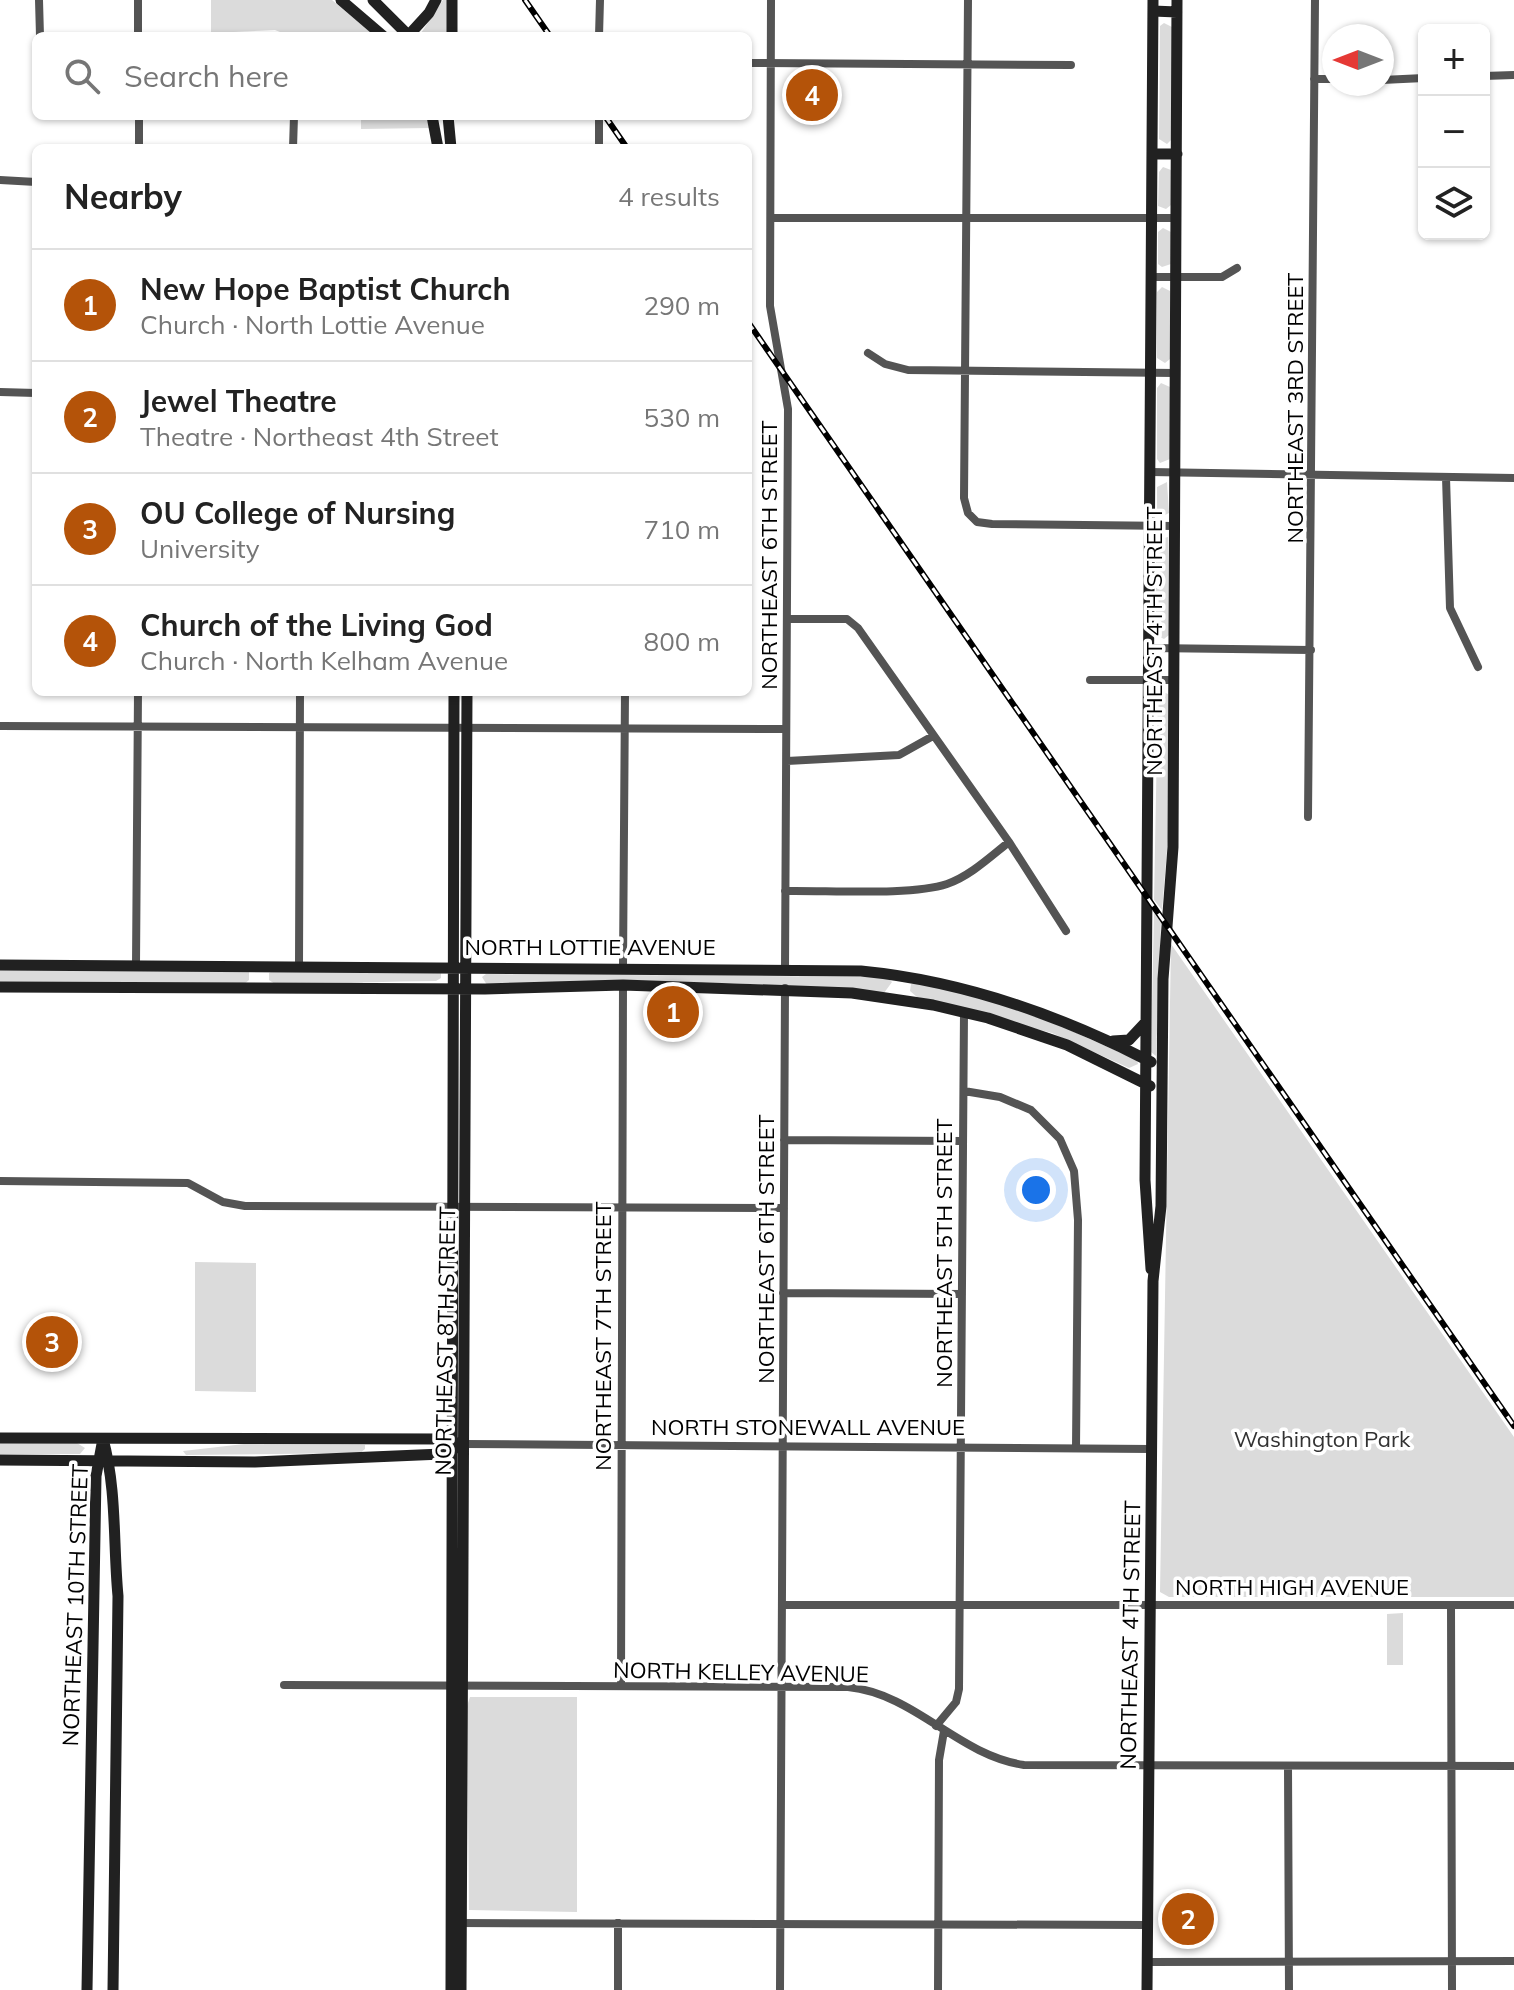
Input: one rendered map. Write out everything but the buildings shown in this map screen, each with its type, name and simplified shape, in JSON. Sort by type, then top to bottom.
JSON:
[{"type":"main road","points":[[341,0],[378,32]]},
{"type":"main road","points":[[373,0],[404,32]]},
{"type":"main road","points":[[412,32],[436,0]]},
{"type":"main road","points":[[452,0],[452,32]]},
{"type":"main road","points":[[1153,6],[1177,6]]},
{"type":"main road","name":"NORTHEAST 4TH STREET","points":[[1153,6],[1145,1059],[1147,1242],[1153,1281]]},
{"type":"main road","name":"NORTHEAST 4TH STREET","points":[[1147,1990],[1153,1281],[1161,1192],[1165,938],[1173,847],[1177,6]]},
{"type":"main road","points":[[433,120],[437,144]]},
{"type":"main road","points":[[450,120],[451,144]]},
{"type":"main road","points":[[1152,154],[1177,154]]},
{"type":"main road","name":"NORTHEAST 8TH STREET","points":[[455,696],[460,727],[468,968],[466,1206],[456,1445]]},
{"type":"main road","name":"NORTHEAST 8TH STREET","points":[[451,1990],[456,1923],[457,1685],[453,967],[460,727],[466,696]]},
{"type":"main road","name":"NORTH LOTTIE AVENUE","points":[[0,965],[785,968],[882,973],[947,984],[1020,1004],[1162,1067]]},
{"type":"main road","name":"NORTH LOTTIE AVENUE","points":[[0,987],[468,988],[623,985],[785,988],[881,996],[964,1012],[1045,1036],[1161,1091]]},
{"type":"main road","points":[[1108,1041],[1137,1035],[1146,1019]]},
{"type":"main road","name":"NORTH STONEWALL AVENUE","points":[[0,1438],[456,1445]]},
{"type":"main road","name":"NORTHEAST 10TH STREET","points":[[103,1439],[118,1596],[113,1990]]},
{"type":"main road","name":"NORTH STONEWALL AVENUE","points":[[0,1460],[255,1462],[442,1454],[456,1445]]},
{"type":"main road","name":"NORTHEAST 10TH STREET","points":[[87,1990],[89,1741],[104,1461]]},
{"type":"main road","name":"NORTHEAST 8TH STREET","points":[[456,1923],[461,1990]]},
{"type":"street","points":[[39,0],[40,32]]},
{"type":"street","points":[[138,0],[138,32]]},
{"type":"street","points":[[599,32],[600,0]]},
{"type":"street","name":"NORTHEAST 6TH STREET","points":[[771,0],[770,306],[788,409],[785,968]]},
{"type":"street","points":[[968,0],[964,370],[964,498],[968,513],[977,522],[1017,526],[1175,526]]},
{"type":"street","name":"NORTHEAST 3RD STREET","points":[[1308,817],[1314,475],[1315,0]]},
{"type":"street","points":[[752,63],[1071,65]]},
{"type":"street","points":[[1490,76],[1514,75]]},
{"type":"street","points":[[1394,79],[1418,78]]},
{"type":"street","points":[[1314,79],[1322,79]]},
{"type":"street","points":[[139,120],[139,144]]},
{"type":"street","points":[[293,144],[294,120]]},
{"type":"street","points":[[599,120],[599,144]]},
{"type":"street","points":[[0,180],[32,182]]},
{"type":"street","points":[[771,218],[1176,218]]},
{"type":"street","points":[[1152,277],[1222,277],[1237,268]]},
{"type":"street","points":[[868,353],[885,364],[908,370],[1175,373]]},
{"type":"street","points":[[0,392],[32,393]]},
{"type":"street","points":[[1150,472],[1514,478]]},
{"type":"street","points":[[1446,477],[1450,608],[1478,667]]},
{"type":"street","points":[[787,619],[847,619],[858,628],[1009,842],[1066,931]]},
{"type":"street","points":[[1150,648],[1311,650]]},
{"type":"street","points":[[1090,680],[1174,680]]},
{"type":"street","points":[[136,965],[138,696]]},
{"type":"street","points":[[299,966],[300,696]]},
{"type":"street","points":[[623,967],[625,696]]},
{"type":"street","points":[[0,726],[786,729]]},
{"type":"street","points":[[787,761],[899,755],[933,736]]},
{"type":"street","points":[[785,891],[920,889],[946,884],[967,874],[1009,842]]},
{"type":"street","name":"NORTHEAST 7TH STREET","points":[[621,1686],[623,985]]},
{"type":"street","name":"NORTHEAST 6TH STREET","points":[[780,1990],[785,988]]},
{"type":"street","name":"NORTHEAST 5TH STREET","points":[[938,1990],[940,1729],[959,1696],[964,1012]]},
{"type":"street","points":[[964,1091],[1000,1097],[1031,1110],[1060,1139],[1074,1171],[1077,1196],[1076,1448]]},
{"type":"street","points":[[784,1140],[963,1141]]},
{"type":"street","points":[[0,1181],[188,1183],[235,1205],[784,1208]]},
{"type":"street","points":[[783,1293],[962,1294]]},
{"type":"street","name":"NORTH STONEWALL AVENUE","points":[[456,1445],[1151,1449]]},
{"type":"street","name":"NORTH HIGH AVENUE","points":[[782,1605],[1514,1605]]},
{"type":"street","points":[[1451,1605],[1452,1990]]},
{"type":"street","name":"NORTH KELLEY AVENUE","points":[[284,1685],[782,1687],[870,1691],[898,1701],[983,1755],[1012,1763],[1050,1767],[1514,1766]]},
{"type":"street","points":[[1288,1766],[1289,1990]]},
{"type":"street","points":[[456,1923],[1147,1925]]},
{"type":"street","points":[[618,1923],[618,1990]]},
{"type":"street","points":[[1147,1962],[1514,1961]]},
{"type":"green space","points":[[211,0],[332,0],[370,32],[275,30],[211,32]]},
{"type":"green space","points":[[443,0],[447,0],[447,32],[422,32]]},
{"type":"green space","points":[[1164,23],[1172,27],[1172,139],[1167,144],[1159,139],[1160,26]]},
{"type":"green space","points":[[361,120],[427,120],[430,128],[361,129]]},
{"type":"green space","points":[[1163,167],[1171,170],[1171,205],[1166,209],[1158,206],[1159,172]]},
{"type":"green space","points":[[1163,228],[1171,232],[1171,264],[1162,267],[1158,264],[1158,232]]},
{"type":"green space","points":[[1162,287],[1170,291],[1170,359],[1165,363],[1157,358],[1157,292]]},
{"type":"green space","points":[[1161,383],[1170,387],[1170,459],[1160,463],[1157,459],[1157,388]]},
{"type":"green space","points":[[1167,482],[1169,513],[1161,517],[1157,514],[1157,487]]},
{"type":"green space","points":[[1168,537],[1169,635],[1164,639],[1156,635],[1156,540]]},
{"type":"green space","points":[[1158,690],[1168,694],[1168,838],[1162,910],[1154,900]]},
{"type":"green space","points":[[1154,913],[1161,922],[1156,1056],[1151,1052]]},
{"type":"green space","name":"Washington Park","points":[[1171,944],[1514,1437],[1514,1597],[1169,1597],[1160,1592]]},
{"type":"green space","points":[[0,969],[243,970],[249,972],[249,980],[243,985],[0,984]]},
{"type":"green space","points":[[275,969],[441,972],[441,978],[436,981],[275,984],[269,980],[269,973]]},
{"type":"green space","points":[[486,974],[887,977],[892,982],[884,993],[733,983],[487,985],[482,977]]},
{"type":"green space","points":[[920,982],[1011,1004],[1137,1060],[1138,1064],[1129,1068],[1052,1033],[917,997],[910,991],[911,984]]},
{"type":"green space","points":[[195,1262],[256,1263],[256,1392],[195,1391]]},
{"type":"green space","points":[[0,1442],[77,1443],[85,1448],[80,1454],[0,1454]]},
{"type":"green space","points":[[244,1444],[365,1445],[365,1449],[360,1453],[186,1455],[183,1451]]},
{"type":"green space","points":[[1403,1613],[1403,1665],[1387,1665],[1387,1614]]},
{"type":"green space","points":[[470,1697],[577,1697],[577,1912],[469,1910],[467,1706]]},
{"type":"railway","points":[[525,0],[547,32]]},
{"type":"railway","points":[[608,120],[624,144]]},
{"type":"railway","points":[[752,328],[1514,1426]]},
{"type":"place","name":"Church of the Living God","points":[[812,95]]},
{"type":"place","name":"New Hope Baptist Church","points":[[673,1012]]},
{"type":"place","name":"OU College of Nursing","points":[[52,1342]]},
{"type":"place","name":"Jewel Theatre","points":[[1188,1919]]}]
